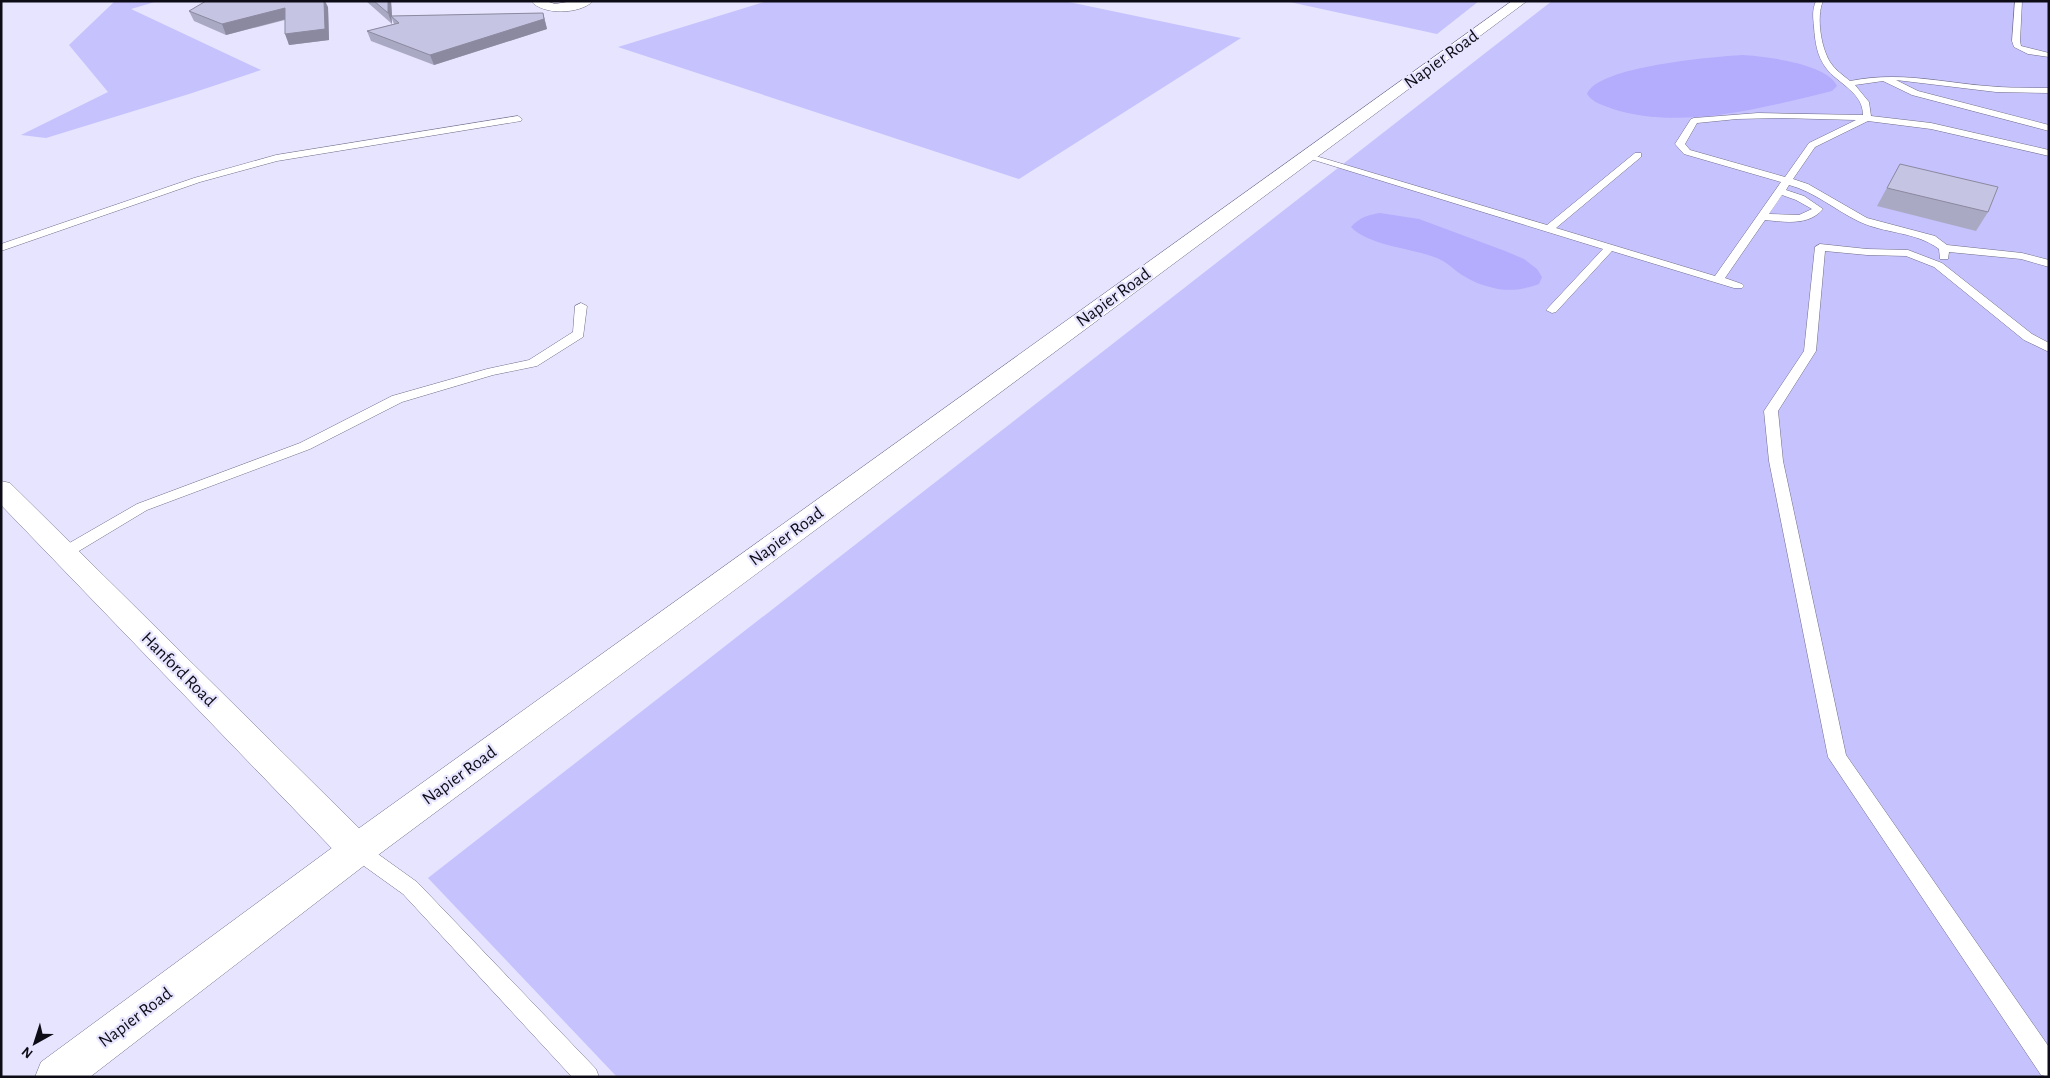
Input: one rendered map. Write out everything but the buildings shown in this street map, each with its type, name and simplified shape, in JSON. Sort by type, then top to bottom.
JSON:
[{"type":"street","points":[[537,1],[545,7],[559,8],[587,1]]},
{"type":"street","name":"Napier Road","points":[[56,1077],[358,850],[1306,156],[1521,1]]},
{"type":"street","name":"Hanford Road","points":[[1,489],[358,850]]},
{"type":"lane","points":[[1820,1],[1816,9],[1822,51],[1829,66],[1864,101],[1868,113],[1867,118]]},
{"type":"lane","points":[[2018,1],[2016,41],[2018,47],[2031,52],[2049,55]]},
{"type":"lane","points":[[1884,79],[1914,93],[2049,128]]},
{"type":"lane","points":[[1849,84],[1864,80],[1927,79],[1980,88],[2049,90]]},
{"type":"lane","points":[[1944,248],[1931,238],[1863,220],[1812,190],[1786,180],[1687,152],[1680,144],[1682,139],[1694,121],[1716,117],[1796,115],[1867,118],[1931,126],[2049,153]]},
{"type":"lane","points":[[1718,280],[1812,144],[1867,118]]},
{"type":"lane","points":[[1,248],[197,180],[276,158],[518,119]]},
{"type":"lane","points":[[1306,156],[1738,286]]},
{"type":"lane","points":[[1549,229],[1638,156]]},
{"type":"lane","points":[[1761,216],[1799,218],[1811,216],[1818,209],[1800,198],[1779,191]]},
{"type":"lane","points":[[2049,262],[2022,256],[1944,248],[1908,253],[1867,252],[1820,247],[1810,351],[1771,411],[1776,461],[1837,757],[2049,1067]]},
{"type":"lane","points":[[1552,310],[1610,248]]},
{"type":"lane","points":[[1943,269],[1944,248]]},
{"type":"lane","points":[[1908,253],[1943,269],[2028,337],[2049,348]]},
{"type":"lane","points":[[64,553],[142,507],[305,446],[396,399],[490,372],[533,363],[579,334],[581,306]]},
{"type":"lane","points":[[358,850],[410,888],[588,1077]]},
{"type":"shaded area","points":[[115,1],[158,1],[131,9],[261,70],[46,138],[21,135],[108,92],[69,45]]},
{"type":"shaded area","points":[[767,1],[1064,1],[1241,38],[1019,179],[618,47]]},
{"type":"shaded area","points":[[1285,1],[1479,1],[1437,34]]},
{"type":"shaded area","points":[[1552,1],[2049,1],[2049,1077],[617,1077],[428,878]]},
{"type":"shaded area","points":[[1742,55],[1779,59],[1809,67],[1831,78],[1837,86],[1832,91],[1751,110],[1695,117],[1666,118],[1639,115],[1613,109],[1592,100],[1587,94],[1596,84],[1612,76],[1633,70],[1683,61]]},
{"type":"shaded area","points":[[1380,213],[1419,219],[1505,251],[1524,259],[1537,269],[1542,277],[1539,284],[1527,288],[1496,289],[1465,277],[1437,258],[1380,243],[1351,227],[1364,217]]}]
